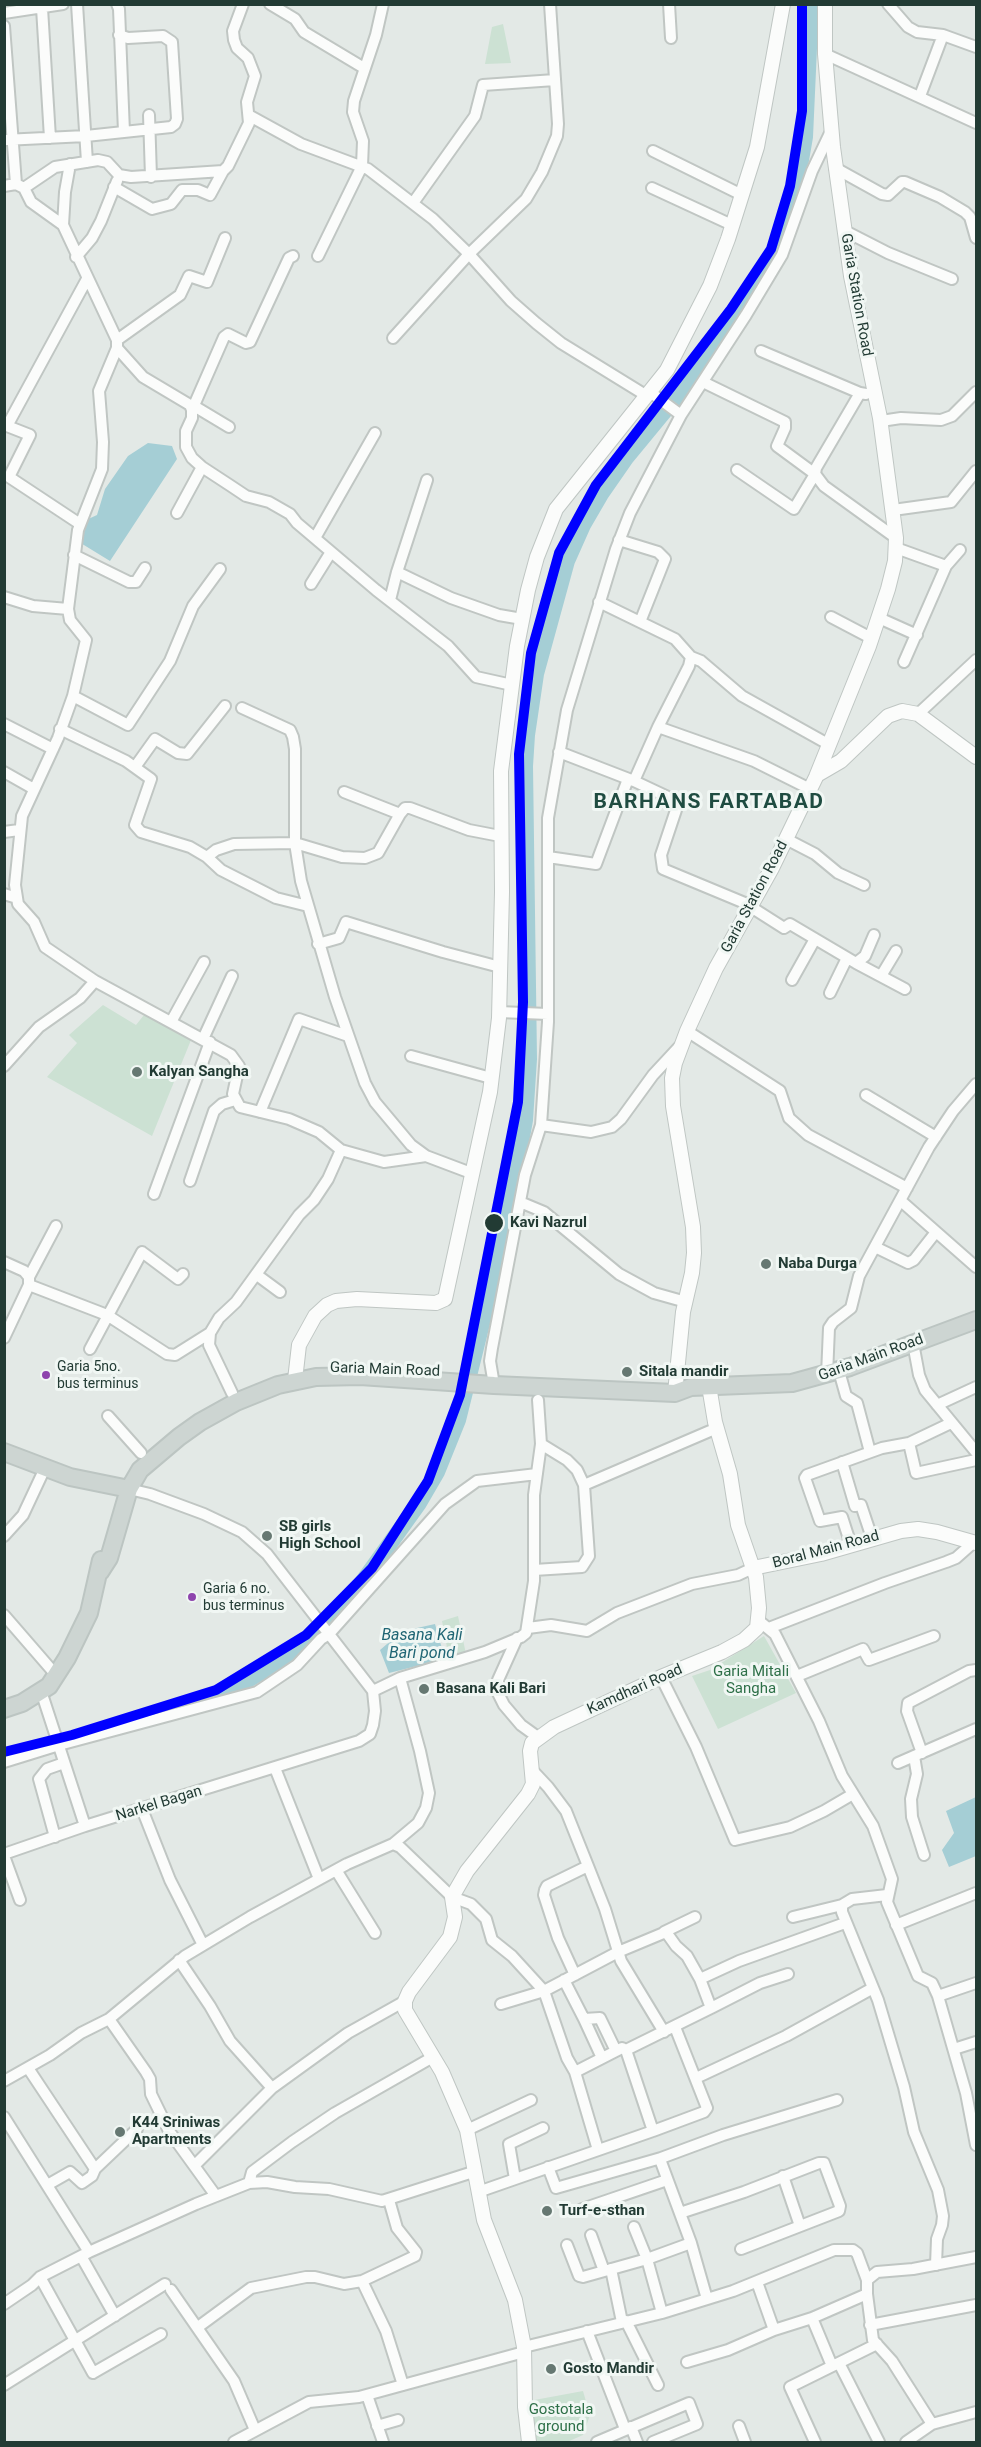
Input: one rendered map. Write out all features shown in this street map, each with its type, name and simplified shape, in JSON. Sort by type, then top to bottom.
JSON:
[{"type":"main road","points":[[295,1376],[299,1344],[315,1316],[327,1305],[336,1301],[357,1299],[436,1303],[445,1299],[491,1078],[499,1012],[502,892],[501,771],[522,619],[537,558],[556,509],[676,356],[710,286],[757,147],[783,4]]},
{"type":"main road","name":"Garia Station Road","points":[[681,1387],[681,1332],[692,1273],[693,1227],[671,1090],[680,1046],[716,968],[752,907],[817,775],[879,618],[896,561],[893,510],[881,420],[851,276],[835,168],[825,54],[825,4]]},
{"type":"main road","points":[[817,775],[841,761],[888,716],[902,711],[918,714],[976,758]]},
{"type":"main road","name":"Garia Main Road","points":[[123,1488],[130,1465],[141,1453],[181,1429],[232,1393],[295,1376],[431,1376],[681,1387],[792,1383],[833,1373],[976,1320]]},
{"type":"main road","name":"Garia Main Road","points":[[123,1488],[181,1429],[295,1376]]},
{"type":"main road","name":"Boral Main Road","points":[[709,1386],[717,1428],[730,1474],[738,1525],[753,1568],[821,1554],[872,1538],[918,1529],[975,1543]]},
{"type":"main road","points":[[4,1452],[70,1477],[123,1488],[89,1613],[67,1658],[49,1686],[22,1703],[4,1709]]},
{"type":"main road","points":[[753,1568],[764,1625]]},
{"type":"main road","name":"Kamdhari Road","points":[[539,1738],[554,1727],[661,1677],[722,1652],[744,1640],[764,1625]]},
{"type":"main road","points":[[529,2442],[525,2407],[524,2350],[515,2300],[484,2220],[473,2172],[467,2130],[442,2072],[405,2010],[405,2001],[409,1992],[450,1937],[455,1917],[452,1897],[467,1871],[528,1794],[533,1784],[530,1751],[532,1743],[539,1738]]},
{"type":"street","points":[[4,13],[63,4]]},
{"type":"street","points":[[77,4],[87,162]]},
{"type":"street","points":[[117,4],[124,132]]},
{"type":"street","points":[[114,187],[152,209],[171,204],[182,190],[198,190],[210,195],[233,158],[250,116],[247,102],[255,76],[248,58],[237,48],[233,31],[243,4]]},
{"type":"street","points":[[270,4],[296,19],[304,32],[364,68]]},
{"type":"street","points":[[318,256],[362,166],[363,141],[353,112],[354,101],[376,35],[382,4]]},
{"type":"street","points":[[393,338],[469,254],[526,199],[542,172],[557,136],[558,124],[550,4]]},
{"type":"street","points":[[669,4],[671,38]]},
{"type":"street","points":[[888,4],[908,27],[917,32],[943,35],[976,46]]},
{"type":"street","points":[[42,8],[50,138]]},
{"type":"street","points":[[4,26],[9,140],[15,186],[63,225]]},
{"type":"street","points":[[9,140],[86,136],[171,127],[177,119],[172,42],[163,36],[128,38],[119,35]]},
{"type":"street","points":[[920,96],[943,35]]},
{"type":"street","points":[[825,54],[976,123]]},
{"type":"street","points":[[413,203],[475,116],[483,85],[555,80]]},
{"type":"street","points":[[149,115],[151,177]]},
{"type":"street","points":[[250,116],[301,144],[362,166],[433,219],[469,254],[511,301],[561,343],[681,415]]},
{"type":"street","points":[[493,1380],[492,1348],[520,1202],[533,1147],[541,1125],[548,1014],[548,818],[567,710],[599,602],[630,513],[681,415],[782,255],[812,171],[832,129]]},
{"type":"street","points":[[653,152],[742,195]]},
{"type":"street","points":[[15,186],[56,167],[98,160],[106,162],[119,175],[130,177],[223,171]]},
{"type":"street","points":[[70,164],[64,192],[63,225],[117,344],[143,377],[229,427]]},
{"type":"street","points":[[835,168],[882,195],[888,195],[902,182],[905,182],[940,197],[970,217],[976,238]]},
{"type":"street","points":[[76,257],[92,237],[119,175]]},
{"type":"street","points":[[652,188],[732,225]]},
{"type":"street","points":[[845,231],[888,253],[952,279]]},
{"type":"street","points":[[225,238],[207,282],[189,276],[180,295],[117,344],[99,391],[103,442],[102,469],[80,524],[68,609],[70,620],[86,640],[72,696],[53,749],[22,816],[15,876],[17,898],[20,906],[39,931],[45,947],[94,981],[231,1055],[239,1066],[234,1086],[235,1100],[240,1107],[289,1119],[319,1132],[341,1150],[384,1162],[426,1156]]},
{"type":"street","points":[[293,256],[289,258],[250,342],[246,343],[228,334],[224,337],[193,408],[186,431],[186,447],[192,458],[202,467],[246,496],[269,502],[290,514],[331,552],[448,646],[476,677],[512,685]]},
{"type":"street","points":[[80,524],[9,477],[30,435],[7,426],[87,279]]},
{"type":"street","points":[[761,351],[860,393],[874,393]]},
{"type":"street","points":[[703,382],[785,422],[786,428],[777,446],[896,543],[946,566]]},
{"type":"street","points":[[881,420],[901,418],[942,420],[952,417],[976,392]]},
{"type":"street","points":[[737,470],[794,509],[860,393]]},
{"type":"street","points":[[315,538],[375,433]]},
{"type":"street","points":[[177,513],[202,467]]},
{"type":"street","points":[[893,510],[951,502],[976,471]]},
{"type":"street","points":[[390,600],[428,480]]},
{"type":"street","points":[[619,540],[658,552],[665,559],[640,622]]},
{"type":"street","points":[[904,662],[946,566],[960,550]]},
{"type":"street","points":[[311,584],[331,552]]},
{"type":"street","points":[[74,555],[129,582],[136,582],[145,568]]},
{"type":"street","points":[[72,696],[128,725],[170,661],[193,606],[220,569]]},
{"type":"street","points":[[397,573],[451,598],[499,615],[522,619]]},
{"type":"street","points":[[4,597],[33,606],[68,609]]},
{"type":"street","points":[[599,602],[675,639],[691,657],[701,661],[748,700],[828,744]]},
{"type":"street","points":[[831,617],[871,638]]},
{"type":"street","points":[[879,618],[917,635]]},
{"type":"street","points":[[548,857],[596,864],[631,780],[689,666],[691,657]]},
{"type":"street","points":[[918,714],[976,660]]},
{"type":"street","points":[[135,767],[155,739],[178,753],[187,754],[225,706]]},
{"type":"street","points":[[242,708],[290,730],[293,737],[295,843],[308,906],[348,1036],[375,1102],[411,1145],[426,1156],[471,1173]]},
{"type":"street","points":[[4,724],[53,749]]},
{"type":"street","points":[[658,727],[754,761],[810,789]]},
{"type":"street","points":[[60,729],[152,778],[136,820],[137,828],[141,832],[190,847],[207,857],[220,870],[242,883],[286,902],[308,906]]},
{"type":"street","points":[[559,752],[631,780],[668,797],[675,803],[676,810],[661,855],[663,869],[752,907],[784,928],[790,924],[905,989]]},
{"type":"street","points":[[4,772],[34,789]]},
{"type":"street","points":[[344,792],[400,814]]},
{"type":"street","points":[[207,857],[216,850],[234,844],[295,843],[349,858],[373,856],[383,847],[405,808],[469,830],[500,836]]},
{"type":"street","points":[[4,832],[19,830]]},
{"type":"street","points":[[786,839],[815,854],[838,873],[864,885]]},
{"type":"street","points":[[4,894],[17,898]]},
{"type":"street","points":[[318,944],[339,938],[346,922],[442,952],[500,967]]},
{"type":"street","points":[[830,993],[852,961],[865,956],[874,935]]},
{"type":"street","points":[[792,980],[815,939]]},
{"type":"street","points":[[881,976],[896,951]]},
{"type":"street","points":[[171,1022],[204,962]]},
{"type":"street","points":[[154,1194],[206,1040],[232,976]]},
{"type":"street","points":[[4,1066],[39,1027],[80,998],[94,981]]},
{"type":"street","points":[[499,1012],[548,1014]]},
{"type":"street","points":[[260,1112],[299,1019],[348,1036]]},
{"type":"street","points":[[687,1031],[780,1091],[789,1118],[808,1135],[907,1188]]},
{"type":"street","points":[[541,1125],[591,1132],[612,1126],[621,1119],[653,1075],[680,1046]]},
{"type":"street","points":[[411,1056],[491,1078]]},
{"type":"street","points":[[870,1452],[857,1403],[846,1396],[833,1373],[829,1328],[851,1308],[859,1276],[907,1188],[953,1111],[976,1084]]},
{"type":"street","points":[[866,1095],[936,1137]]},
{"type":"street","points":[[190,1181],[214,1111],[222,1104],[235,1100]]},
{"type":"street","points":[[4,1262],[24,1271],[29,1281],[106,1315],[167,1354],[175,1355],[210,1332],[219,1318],[236,1302],[299,1215],[314,1200],[328,1179],[341,1150]]},
{"type":"street","points":[[901,1201],[976,1267]]},
{"type":"street","points":[[520,1202],[544,1212],[619,1274],[654,1293],[686,1302]]},
{"type":"street","points":[[4,1338],[56,1226]]},
{"type":"street","points":[[875,1247],[908,1263],[914,1260],[936,1232]]},
{"type":"street","points":[[90,1349],[106,1315],[142,1252],[178,1279],[183,1274]]},
{"type":"street","points":[[257,1275],[280,1292]]},
{"type":"street","points":[[210,1332],[208,1345],[232,1393]]},
{"type":"street","points":[[913,1343],[919,1375],[925,1390],[951,1423],[974,1445]]},
{"type":"street","points":[[937,1405],[976,1387]]},
{"type":"street","points":[[123,1488],[150,1494],[204,1514],[242,1532],[267,1554],[373,1691],[400,1678],[485,1652],[526,1633],[534,1570],[534,1495],[542,1444],[538,1400]]},
{"type":"street","points":[[108,1416],[141,1453]]},
{"type":"street","points":[[850,1545],[842,1517],[820,1521],[805,1478],[811,1473],[870,1452],[909,1443],[951,1423]]},
{"type":"street","points":[[584,1485],[717,1428]]},
{"type":"street","points":[[909,1443],[916,1473],[976,1460]]},
{"type":"street","points":[[534,1570],[582,1567],[589,1556],[584,1485],[577,1470],[567,1460],[542,1444]]},
{"type":"street","points":[[842,1462],[855,1506],[861,1505],[872,1538]]},
{"type":"street","points":[[4,1536],[23,1515],[45,1468]]},
{"type":"street","points":[[4,1762],[58,1745],[257,1692],[297,1665],[321,1639],[329,1634],[445,1504],[477,1481],[537,1474]]},
{"type":"street","points":[[764,1625],[946,1562],[956,1558],[975,1543]]},
{"type":"street","points":[[528,1628],[551,1625],[587,1631],[617,1613],[692,1584],[738,1575],[753,1568]]},
{"type":"street","points":[[4,1615],[56,1675]]},
{"type":"street","points":[[764,1625],[775,1634],[853,1794],[873,1826],[893,1884],[887,1895],[887,1902],[918,1976],[932,1983],[938,1996],[954,2049],[971,2092],[976,2142]]},
{"type":"street","points":[[797,1676],[863,1649],[869,1660],[933,1636]]},
{"type":"street","points":[[517,1638],[498,1680],[498,1693],[510,1714],[520,1725],[539,1738]]},
{"type":"street","points":[[924,1856],[912,1817],[911,1799],[917,1774],[918,1754],[907,1711],[910,1700],[969,1671],[976,1670]]},
{"type":"street","points":[[661,1677],[696,1747],[735,1840],[790,1827],[853,1794]]},
{"type":"street","points":[[4,2081],[71,2042],[81,2033],[109,2019],[179,1960],[202,1945],[336,1870],[393,1844],[418,1823],[426,1808],[429,1793],[400,1678]]},
{"type":"street","points":[[41,1691],[85,1826]]},
{"type":"street","name":"Narkel Bagan","points":[[20,1900],[4,1855],[85,1826],[314,1757],[359,1741],[370,1734],[375,1711],[373,1691]]},
{"type":"street","points":[[898,1763],[976,1729]]},
{"type":"street","points":[[55,1837],[39,1779],[46,1769],[64,1763]]},
{"type":"street","points":[[275,1768],[319,1879]]},
{"type":"street","points":[[533,1771],[566,1811],[605,1909],[621,1961],[664,2032]]},
{"type":"street","points":[[142,1809],[170,1880],[202,1945]]},
{"type":"street","points":[[393,1844],[400,1847],[452,1897],[471,1904],[486,1918],[492,1940],[512,1956],[544,1991],[574,2072],[598,2150]]},
{"type":"street","points":[[575,1975],[558,1938],[544,1895],[547,1886],[588,1866]]},
{"type":"street","points":[[336,1870],[375,1933]]},
{"type":"street","points":[[896,1925],[976,1893]]},
{"type":"street","points":[[794,1917],[842,1905],[852,1899],[887,1895]]},
{"type":"street","points":[[842,1905],[845,1923],[873,1988],[904,2087],[914,2132],[938,2190],[943,2216],[937,2239],[936,2265]]},
{"type":"street","points":[[501,2004],[544,1991],[618,1952],[695,1917]]},
{"type":"street","points":[[700,1979],[739,1961],[845,1923]]},
{"type":"street","points":[[664,1932],[687,1956],[700,1979],[711,2008]]},
{"type":"street","points":[[179,1960],[230,2041],[272,2088]]},
{"type":"street","points":[[574,2072],[675,2027],[760,1983],[788,1974]]},
{"type":"street","points":[[564,1980],[602,2058]]},
{"type":"street","points":[[938,1996],[976,1983]]},
{"type":"street","points":[[696,2078],[786,2036],[873,1988]]},
{"type":"street","points":[[195,2165],[272,2088],[348,2033],[405,2001]]},
{"type":"street","points":[[584,2019],[600,2018],[621,2050],[653,2131]]},
{"type":"street","points":[[109,2019],[150,2079],[151,2094],[169,2131],[216,2196]]},
{"type":"street","points":[[478,2192],[653,2131],[706,2110],[706,2103],[675,2027]]},
{"type":"street","points":[[954,2049],[976,2042]]},
{"type":"street","points":[[249,2183],[252,2172],[292,2142],[351,2103],[433,2057]]},
{"type":"street","points":[[28,2068],[95,2169]]},
{"type":"street","points":[[467,2130],[531,2100]]},
{"type":"street","points":[[548,2168],[556,2188],[662,2157],[837,2100]]},
{"type":"street","points":[[4,2117],[48,2184],[114,2316]]},
{"type":"street","points":[[514,2180],[509,2144],[543,2128]]},
{"type":"street","points":[[48,2184],[70,2172],[82,2183],[92,2176],[95,2169],[137,2129]]},
{"type":"street","points":[[662,2157],[707,2299]]},
{"type":"street","points":[[680,2213],[824,2163],[840,2206],[836,2212],[741,2249]]},
{"type":"street","points":[[4,2304],[40,2277],[85,2254],[249,2183],[267,2182],[295,2187],[329,2189],[375,2200],[389,2200],[473,2172]]},
{"type":"street","points":[[783,2176],[800,2226]]},
{"type":"street","points":[[582,2208],[668,2180]]},
{"type":"street","points":[[198,2327],[251,2288],[306,2277],[344,2284],[362,2282],[415,2256],[416,2252],[397,2228],[389,2200]]},
{"type":"street","points":[[634,2228],[663,2313]]},
{"type":"street","points":[[591,2235],[607,2270],[624,2322],[658,2385]]},
{"type":"street","points":[[567,2245],[580,2277],[691,2244]]},
{"type":"street","points":[[234,2442],[309,2402],[367,2395],[587,2331],[663,2313],[757,2282],[820,2255],[848,2248],[856,2253],[867,2280],[873,2340],[892,2361],[932,2424]]},
{"type":"street","points":[[867,2280],[877,2272],[976,2258]]},
{"type":"street","points":[[40,2277],[76,2340],[89,2375],[162,2334]]},
{"type":"street","points":[[362,2282],[386,2331],[403,2385]]},
{"type":"street","points":[[757,2282],[774,2330]]},
{"type":"street","points":[[4,2385],[114,2316],[168,2287],[234,2381],[255,2430]]},
{"type":"street","points":[[687,2362],[728,2350],[867,2294]]},
{"type":"street","points":[[870,2325],[976,2305]]},
{"type":"street","points":[[812,2318],[879,2442]]},
{"type":"street","points":[[587,2331],[628,2428],[637,2442]]},
{"type":"street","points":[[815,2442],[790,2388],[877,2343]]},
{"type":"street","points":[[367,2395],[383,2442]]},
{"type":"street","points":[[597,2442],[689,2403],[697,2424],[653,2442]]},
{"type":"street","points":[[906,2442],[932,2424],[976,2412]]},
{"type":"street","points":[[377,2426],[398,2420]]},
{"type":"street","points":[[739,2426],[745,2442]]},
{"type":"green space","points":[[503,24],[511,63],[485,64],[492,27]]},
{"type":"green space","points":[[103,1005],[136,1025],[144,1015],[191,1040],[152,1136],[47,1077],[77,1043],[69,1035]]},
{"type":"green space","points":[[458,1616],[466,1654],[449,1658],[442,1621]]},
{"type":"green space","name":"Garia Mitali Sangha","points":[[764,1636],[796,1693],[718,1729],[692,1676],[710,1670]]},
{"type":"green space","name":"Gostotala ground","points":[[583,2391],[590,2415],[583,2435],[567,2442],[533,2442],[529,2401]]},
{"type":"water","points":[[148,443],[172,446],[177,459],[110,561],[79,542],[84,521],[97,515],[105,489],[128,456]]},
{"type":"water","name":"Basana Kali Bari pond","points":[[435,1624],[445,1659],[389,1673],[380,1650],[417,1628]]},
{"type":"water","points":[[976,1797],[976,1856],[949,1867],[942,1850],[954,1833],[946,1811]]},
{"type":"waterway","points":[[187,1707],[239,1685],[282,1660],[303,1643],[361,1584],[419,1503],[437,1472],[458,1420],[506,1227],[525,1120],[529,1059],[525,766],[536,674],[567,561],[583,525],[626,458],[706,361],[753,293],[775,251],[795,195],[805,137],[811,4]]},
{"type":"transit line","points":[[4,1752],[72,1735],[216,1690],[306,1635],[372,1568],[428,1481],[460,1395],[518,1102],[523,1002],[519,754],[531,653],[559,553],[596,485],[731,309],[771,249],[790,186],[802,111],[802,4]]},
{"type":"place","name":"Kalyan Sangha","points":[[137,1072]]},
{"type":"place","name":"Kavi Nazrul","points":[[494,1223]]},
{"type":"place","name":"Naba Durga","points":[[766,1264]]},
{"type":"place","name":"Sitala mandir","points":[[627,1372]]},
{"type":"place","name":"Garia 5no. bus terminus","points":[[46,1375]]},
{"type":"place","name":"SB girls High School","points":[[267,1536]]},
{"type":"place","name":"Garia 6 no. bus terminus","points":[[192,1597]]},
{"type":"place","name":"Basana Kali Bari","points":[[424,1689]]},
{"type":"place","name":"K44 Sriniwas Apartments","points":[[120,2132]]},
{"type":"place","name":"Turf-e-sthan","points":[[547,2211]]},
{"type":"place","name":"Gosto Mandir","points":[[551,2369]]},
{"type":"district","name":"BARHANS FARTABAD","points":[[709,803]]}]
